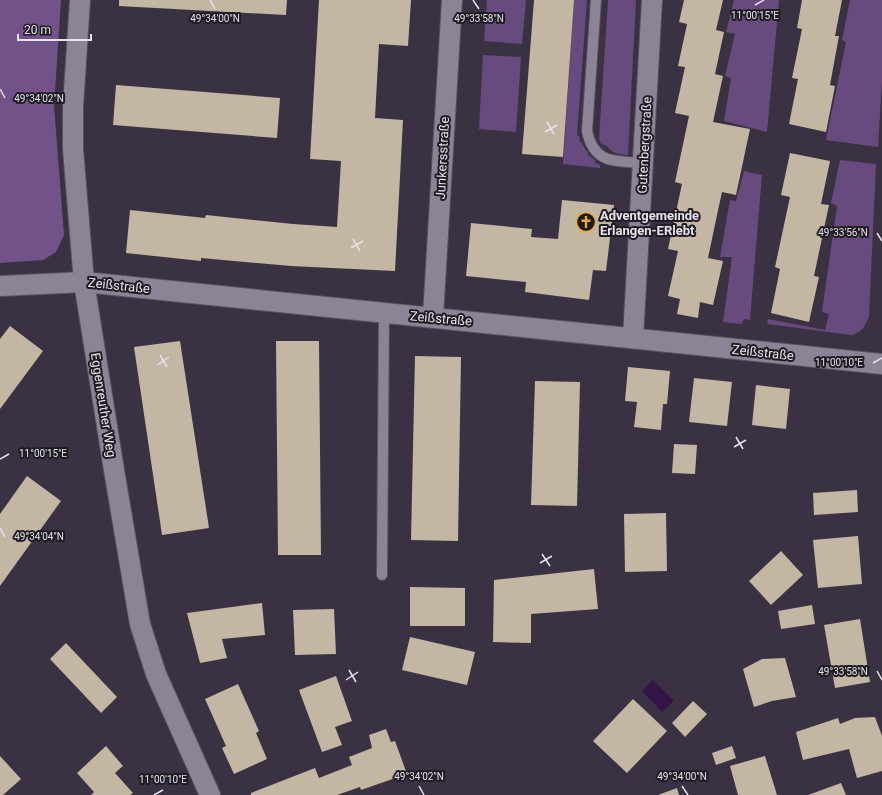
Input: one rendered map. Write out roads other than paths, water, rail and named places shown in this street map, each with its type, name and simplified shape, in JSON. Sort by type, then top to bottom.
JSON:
[{"type":"street","name":"Eggenreuther Weg","points":[[80,0],[73,107],[73,149],[84,282],[140,624],[156,674],[210,795]]},
{"type":"street","name":"Junkersstraße","points":[[433,316],[452,0]]},
{"type":"street","name":"Gutenbergstraße","points":[[632,338],[652,0]]},
{"type":"street","name":"Zeißstraße","points":[[0,286],[84,282],[384,313],[433,316],[882,364]]},
{"type":"lane","points":[[596,0],[586,131],[589,140],[598,155],[608,160],[643,163]]},
{"type":"lane","points":[[382,575],[384,313]]},
{"type":"place","name":"Adventgemeinde Erlangen-ERlebt","points":[[586,222]]}]
